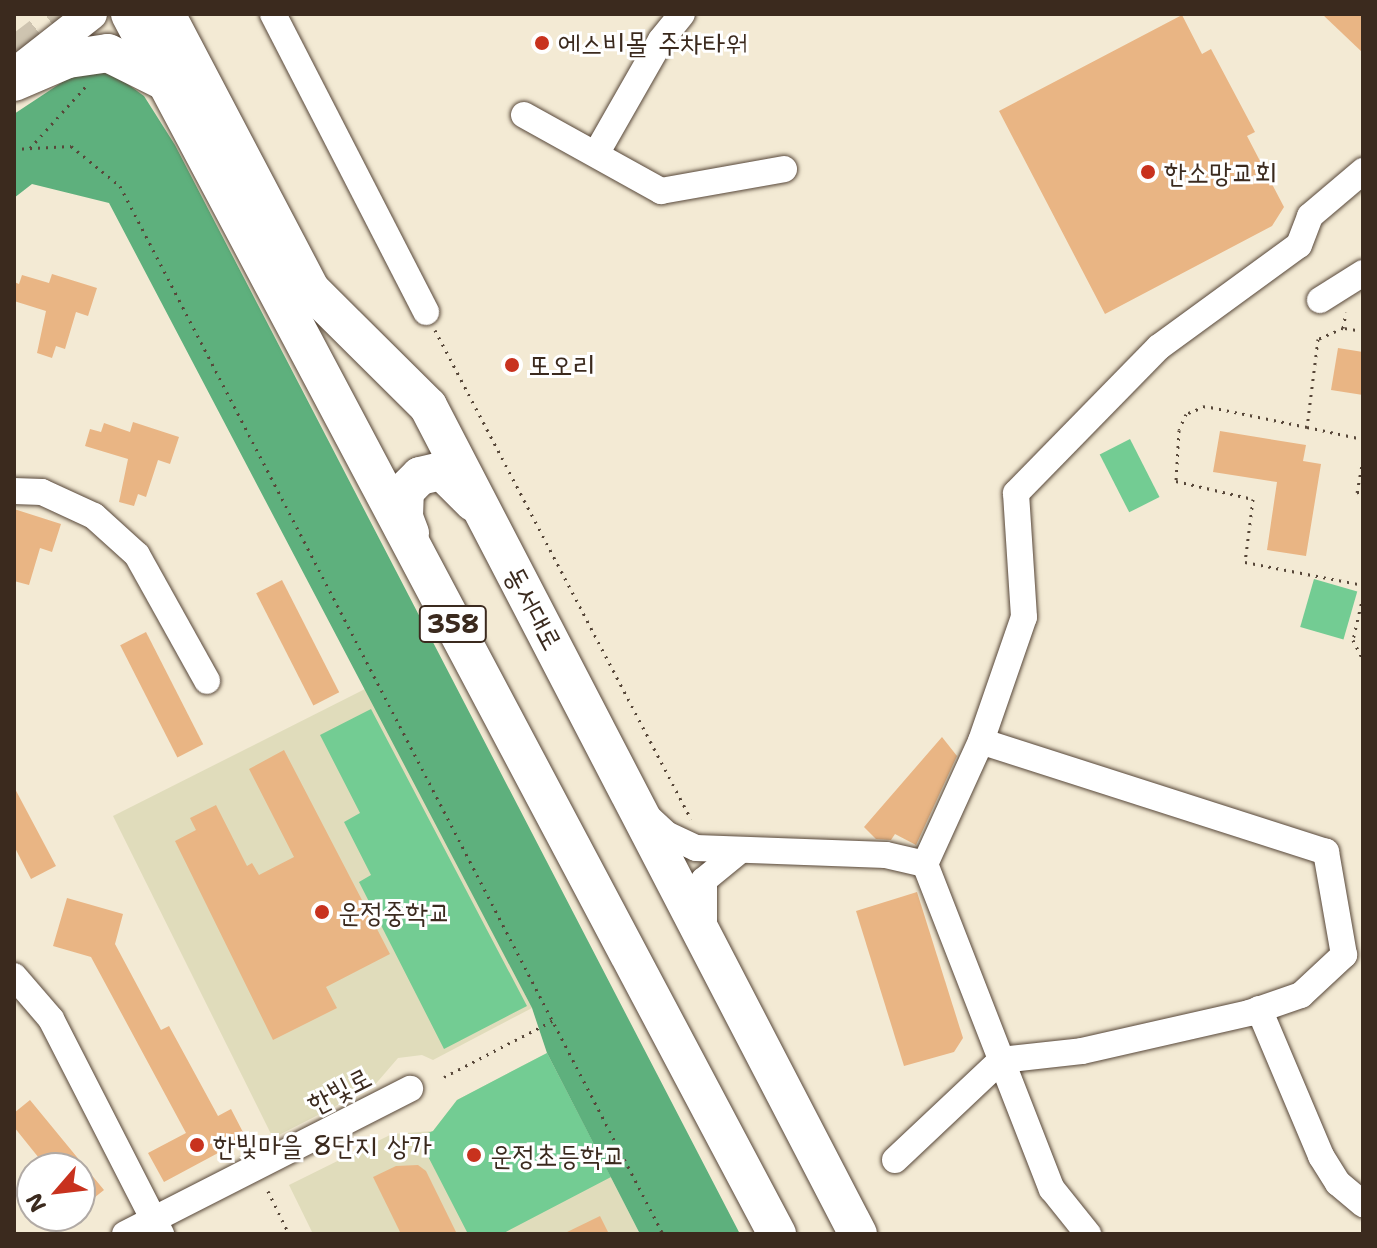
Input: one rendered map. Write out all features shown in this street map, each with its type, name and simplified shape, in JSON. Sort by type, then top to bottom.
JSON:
[{"type":"highway","name":"358","points":[[130,14],[776,1234]]},
{"type":"highway","name":"동서대로","points":[[175,25],[311,290],[428,406],[860,1234]]},
{"type":"highway","points":[[14,82],[40,75],[68,59],[108,53],[167,82]]},
{"type":"highway","points":[[423,568],[404,517],[405,491],[420,476],[442,471],[461,484],[495,533]]},
{"type":"main road","points":[[14,74],[91,14]]},
{"type":"street","points":[[273,14],[426,312]]},
{"type":"street","points":[[596,154],[661,40],[682,14]]},
{"type":"street","points":[[524,115],[661,191],[784,169]]},
{"type":"street","points":[[1088,1234],[1052,1189],[925,864],[981,741],[1024,617],[1016,493],[1159,347],[1299,245],[1310,216],[1363,171]]},
{"type":"street","points":[[1320,300],[1363,273]]},
{"type":"street","points":[[14,491],[42,492],[94,516],[137,555],[207,681]]},
{"type":"street","points":[[895,1160],[1001,1060],[1082,1051],[1259,1009],[1301,995],[1354,953],[1326,852],[981,741]]},
{"type":"street","points":[[635,801],[680,842],[729,852],[886,855],[925,864]]},
{"type":"street","points":[[716,957],[700,897],[704,880],[729,852]]},
{"type":"street","points":[[14,976],[51,1019],[158,1227]]},
{"type":"street","points":[[1259,1009],[1321,1156],[1338,1183],[1363,1204]]},
{"type":"street","name":"한빛로","points":[[125,1234],[158,1227],[410,1089]]},
{"type":"path","points":[[30,148],[93,78]]},
{"type":"path","points":[[14,149],[71,146],[120,186],[555,1020],[663,1234]]},
{"type":"path","points":[[426,312],[693,824],[729,852]]},
{"type":"path","points":[[1307,427],[1318,339],[1343,328],[1363,331]]},
{"type":"path","points":[[1363,439],[1205,406],[1186,414],[1179,430],[1176,481],[1253,499],[1245,562],[1363,585]]},
{"type":"path","points":[[1363,459],[1357,492],[1363,494]]},
{"type":"path","points":[[1363,596],[1353,640],[1363,660]]},
{"type":"path","points":[[444,1077],[555,1020]]},
{"type":"path","points":[[268,1191],[289,1234]]},
{"type":"shaded area","name":"운정중학교","points":[[367,688],[532,1008],[433,1060],[422,1055],[398,1058],[373,1087],[273,1138],[113,816]]},
{"type":"shaded area","name":"운정초등학교","points":[[547,1053],[640,1234],[313,1234],[289,1185],[392,1134],[433,1131],[457,1100]]},
{"type":"green space","points":[[82,69],[115,75],[144,96],[175,145],[740,1234],[640,1234],[547,1053],[532,1008],[109,203],[32,184],[14,198],[14,114]]},
{"type":"green space","points":[[1130,439],[1160,497],[1129,512],[1100,454]]},
{"type":"green space","points":[[1314,579],[1357,591],[1343,639],[1300,627]]},
{"type":"green space","points":[[371,709],[527,1006],[444,1049],[359,882],[371,875],[344,822],[360,813],[320,735]]},
{"type":"green space","points":[[547,1053],[611,1177],[502,1234],[468,1234],[418,1137],[433,1131],[457,1100]]},
{"type":"building","points":[[1322,14],[1363,14],[1363,53]]},
{"type":"building","name":"한소망교회","points":[[1182,15],[1202,54],[1211,49],[1255,132],[1247,136],[1284,207],[1272,226],[1105,314],[999,111]]},
{"type":"building","points":[[52,274],[97,288],[88,316],[76,312],[65,349],[56,346],[52,358],[37,353],[46,311],[14,301],[14,282],[19,284],[22,275],[49,283]]},
{"type":"building","points":[[1338,348],[1363,352],[1363,395],[1331,390]]},
{"type":"building","points":[[133,422],[179,437],[170,464],[158,460],[146,497],[138,494],[134,506],[119,502],[128,459],[85,446],[90,429],[101,432],[104,423],[130,432]]},
{"type":"building","points":[[1220,431],[1306,445],[1303,461],[1321,464],[1306,556],[1267,550],[1277,482],[1213,472]]},
{"type":"building","points":[[14,509],[61,524],[52,552],[40,548],[29,585],[14,581]]},
{"type":"building","points":[[282,580],[339,692],[313,705],[256,593]]},
{"type":"building","points":[[146,632],[203,744],[177,757],[120,645]]},
{"type":"building","points":[[942,737],[957,756],[916,845],[895,834],[891,840],[876,839],[864,827]]},
{"type":"building","points":[[284,750],[390,954],[326,987],[337,1008],[273,1040],[175,841],[196,830],[190,818],[216,805],[247,866],[252,863],[259,875],[294,857],[249,769]]},
{"type":"building","points":[[14,787],[56,866],[31,879],[14,846]]},
{"type":"building","points":[[917,892],[963,1038],[954,1052],[904,1066],[856,911]]},
{"type":"building","points":[[67,898],[123,914],[115,944],[161,1030],[169,1026],[218,1116],[231,1109],[246,1138],[164,1182],[148,1153],[186,1133],[91,957],[53,946]]},
{"type":"building","points":[[30,1100],[73,1152],[34,1152],[14,1127],[14,1113]]},
{"type":"building","points":[[418,1165],[426,1171],[457,1234],[401,1234],[373,1177],[396,1166]]},
{"type":"building","points":[[96,1180],[104,1190],[96,1196]]},
{"type":"building","points":[[600,1216],[609,1234],[563,1234]]},
{"type":"tunnel","points":[[14,53],[65,14]]},
{"type":"place","name":"에스비몰 주차타워","points":[[542,43]]},
{"type":"place","name":"한소망교회","points":[[1148,172]]},
{"type":"place","name":"또오리","points":[[512,365]]},
{"type":"place","name":"운정중학교","points":[[322,912]]},
{"type":"place","name":"한빛마을 8단지 상가","points":[[197,1145]]},
{"type":"place","name":"운정초등학교","points":[[474,1155]]}]
